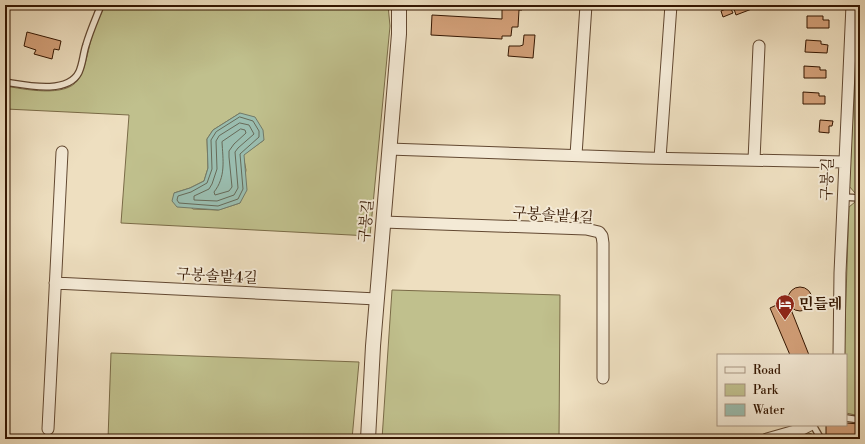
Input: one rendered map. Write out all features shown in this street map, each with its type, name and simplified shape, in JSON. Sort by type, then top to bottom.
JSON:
[{"type":"street","name":"구봉길","points":[[368,439],[377,299],[399,34],[399,5]]},
{"type":"street","points":[[576,155],[586,5]]},
{"type":"street","points":[[660,158],[671,5]]},
{"type":"street","name":"구봉길","points":[[839,354],[844,162],[855,49],[852,5]]},
{"type":"street","points":[[754,160],[759,46]]},
{"type":"street","points":[[389,149],[660,158],[844,162]]},
{"type":"street","points":[[48,429],[62,152]]},
{"type":"street","name":"구봉솔밭4길","points":[[383,222],[586,229],[599,232],[602,236],[603,242],[603,378]]},
{"type":"street","name":"구봉솔밭4길","points":[[55,283],[377,299]]},
{"type":"street","points":[[767,439],[810,426]]},
{"type":"lane","points":[[5,82],[46,87],[67,84],[79,72],[89,34],[101,5]]},
{"type":"lane","points":[[843,197],[860,198]]},
{"type":"lane","points":[[847,418],[860,420]]},
{"type":"lane","points":[[813,426],[821,439]]},
{"type":"green space","points":[[105,5],[388,5],[390,26],[370,236],[121,223],[129,115],[6,109],[5,129],[5,86],[54,91],[72,86],[78,80],[83,71],[93,33]],"holes":[[[240,113],[264,140],[243,155],[246,170],[240,203],[218,210],[193,209],[174,193],[190,188],[204,181],[208,168],[207,139],[213,130]]]},
{"type":"green space","points":[[858,5],[860,5],[860,44],[856,39]]},
{"type":"green space","points":[[860,54],[860,193],[855,193],[849,186],[856,58]]},
{"type":"green space","points":[[855,202],[860,203],[860,416],[847,413],[847,354],[844,354],[849,207]]},
{"type":"green space","points":[[392,290],[560,295],[559,439],[382,439]]},
{"type":"green space","points":[[111,353],[359,362],[352,439],[108,439]]},
{"type":"green space","points":[[808,433],[812,434],[818,439],[787,439]]},
{"type":"water","points":[[240,113],[255,117],[263,130],[264,140],[244,155],[247,190],[240,203],[219,210],[177,207],[172,201],[174,193],[190,188],[204,181],[208,168],[207,139],[213,130]]},
{"type":"building","points":[[500,5],[522,5],[522,10],[519,10],[518,27],[512,27],[511,36],[502,36],[502,39],[431,35],[432,15],[502,19],[502,9],[500,9]]},
{"type":"building","points":[[756,5],[757,7],[736,15],[733,6]]},
{"type":"building","points":[[730,7],[733,13],[723,17],[721,11]]},
{"type":"building","points":[[807,16],[823,16],[823,20],[829,20],[829,28],[807,28]]},
{"type":"building","points":[[27,32],[61,41],[59,50],[54,49],[52,59],[34,54],[36,50],[24,46]]},
{"type":"building","points":[[524,35],[535,35],[533,58],[508,56],[509,46],[523,45]]},
{"type":"building","points":[[806,40],[821,41],[821,44],[828,45],[827,53],[805,52]]},
{"type":"building","points":[[804,66],[820,67],[820,70],[826,70],[826,78],[804,78]]},
{"type":"building","points":[[803,92],[819,93],[819,96],[825,96],[825,104],[803,104]]},
{"type":"building","points":[[820,120],[833,121],[832,126],[829,126],[829,133],[819,132]]},
{"type":"building","points":[[800,287],[808,291],[812,299],[808,307],[800,311],[792,307],[788,299],[792,291]]},
{"type":"building","points":[[781,303],[784,310],[790,307],[809,354],[790,354],[770,308]]},
{"type":"building","points":[[847,423],[860,424],[860,439],[826,439],[826,426],[847,426]]},
{"type":"place","name":"민들레","points":[[785,321]]}]
